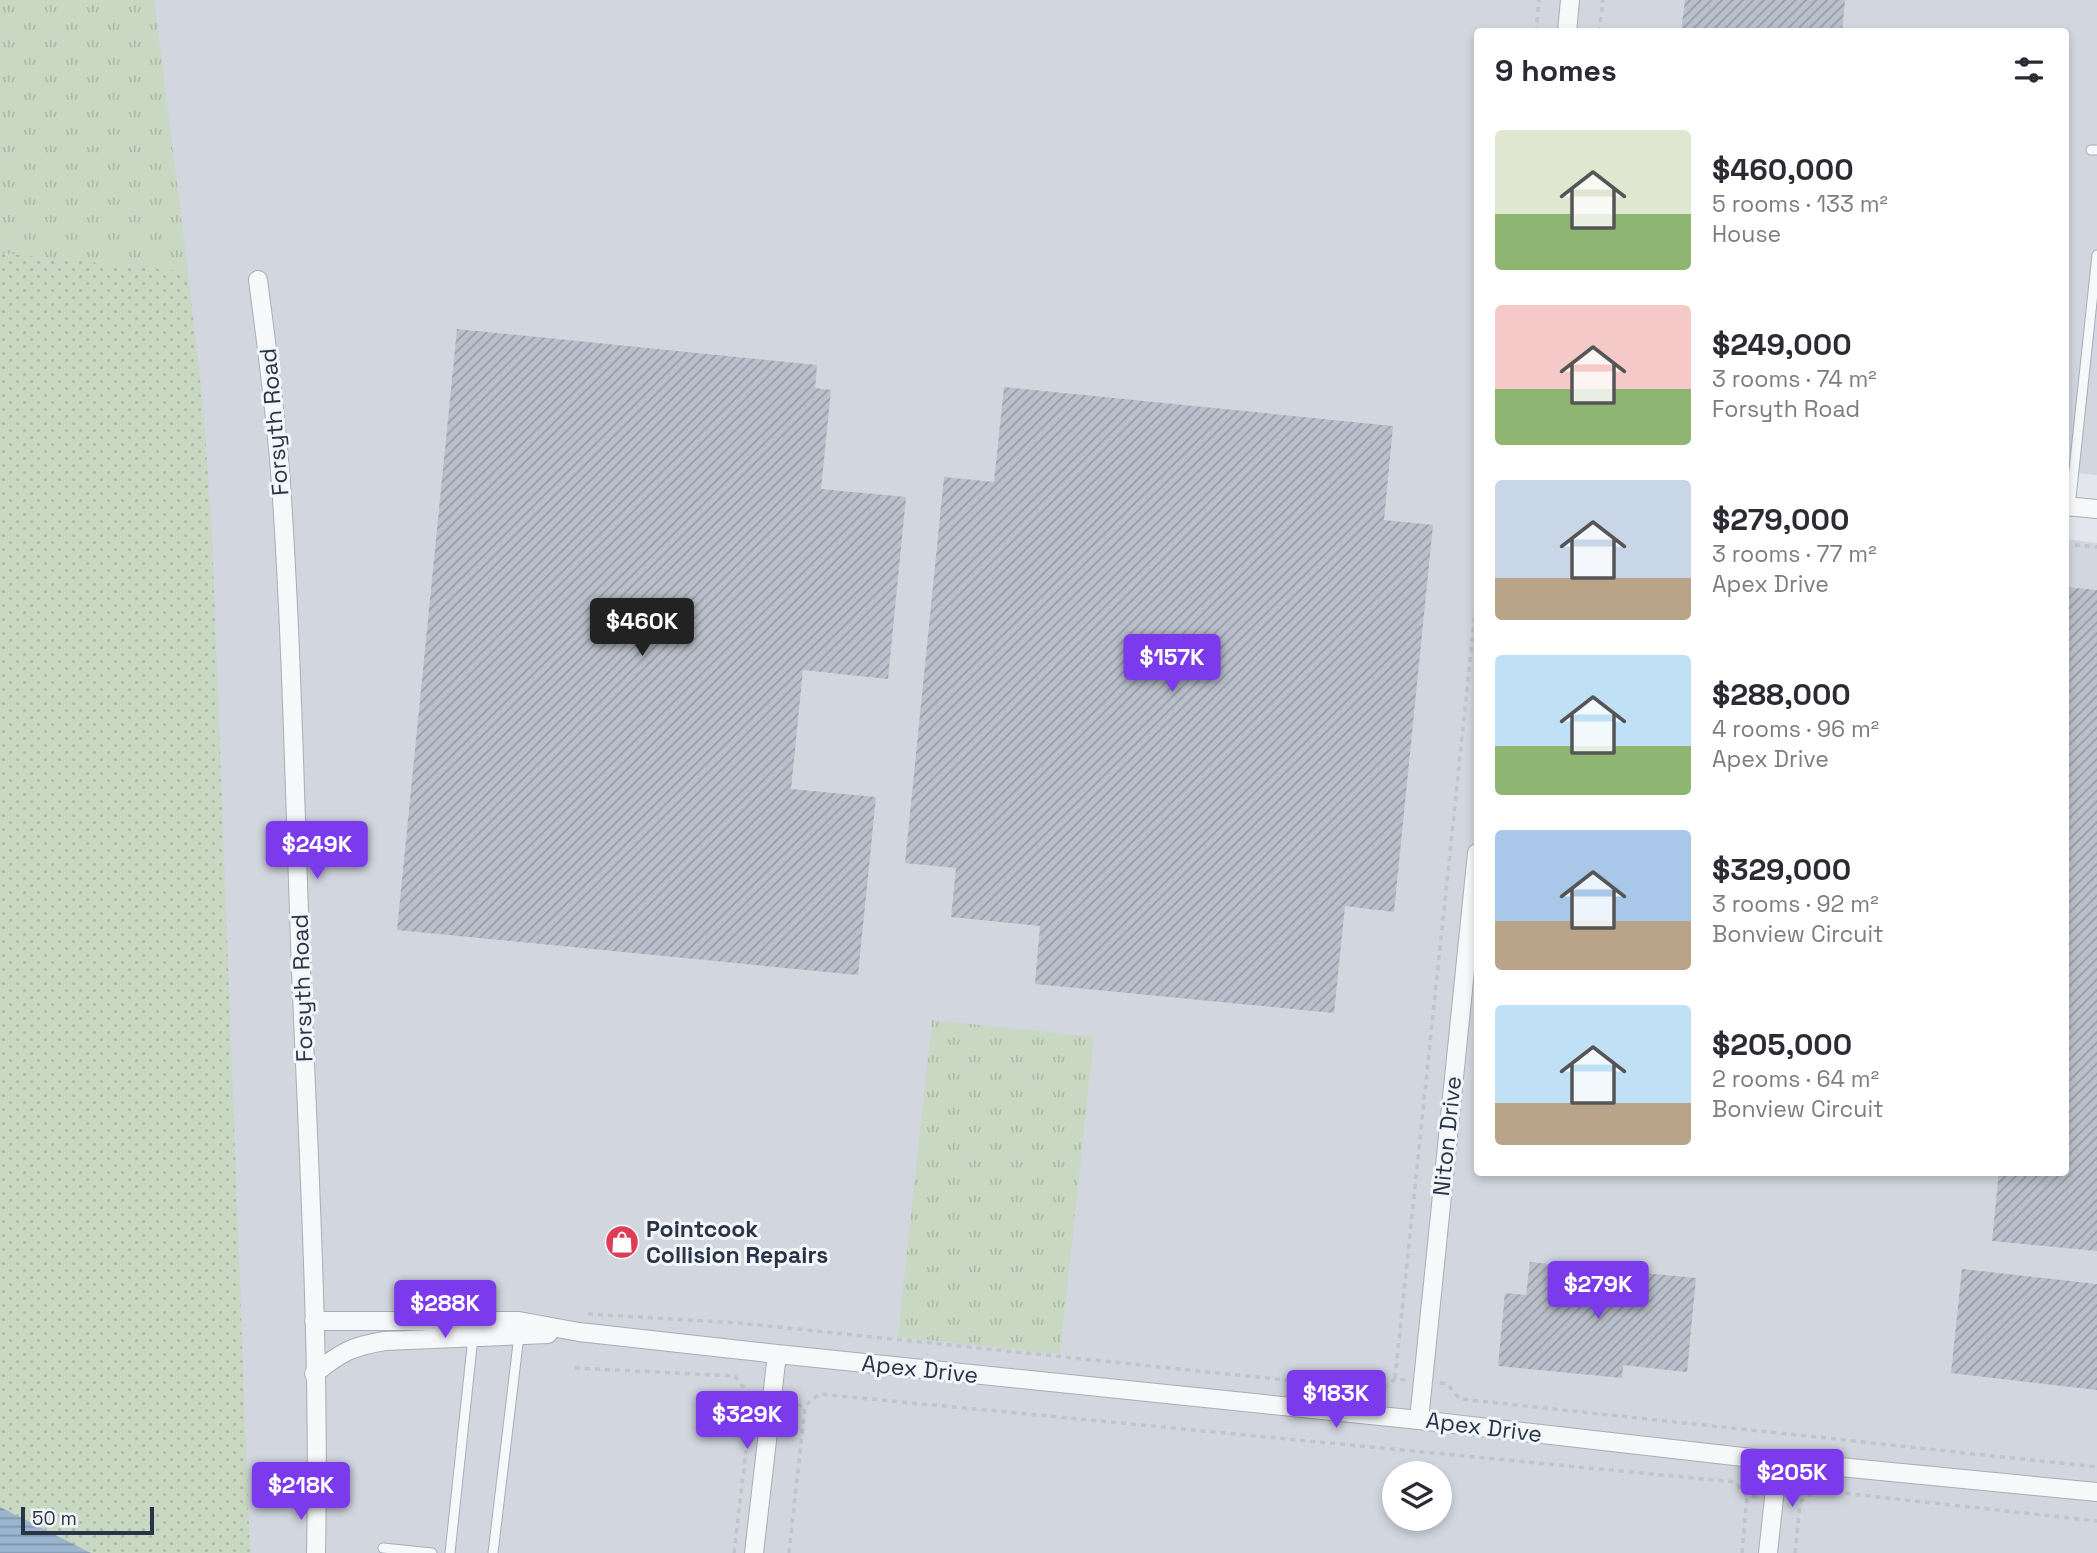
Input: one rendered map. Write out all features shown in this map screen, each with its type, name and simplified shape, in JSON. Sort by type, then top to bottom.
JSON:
[{"type":"street","points":[[1567,28],[1570,0]]},
{"type":"street","name":"Forsyth Road","points":[[258,280],[281,483],[289,639],[314,1321],[316,1553]]},
{"type":"street","points":[[2069,506],[2097,509]]},
{"type":"street","name":"Niton Drive","points":[[1419,1420],[1474,882]]},
{"type":"street","name":"Apex Drive","points":[[314,1321],[519,1321],[579,1332],[777,1354],[1419,1420],[1778,1461],[2097,1492]]},
{"type":"street","name":"Apex Drive","points":[[314,1374],[337,1356],[358,1345],[385,1341],[579,1332]]},
{"type":"street","points":[[754,1553],[777,1354]]},
{"type":"street","points":[[1768,1553],[1778,1461]]},
{"type":"street","name":"Forsyth Road","points":[[317,1487],[324,1553]]},
{"type":"lane","points":[[2069,489],[2097,255]]},
{"type":"lane","points":[[493,1553],[519,1335]]},
{"type":"lane","points":[[450,1553],[473,1337]]},
{"type":"lane","points":[[383,1548],[432,1553]]},
{"type":"path","points":[[1536,28],[1539,0]]},
{"type":"path","points":[[1600,28],[1603,0]]},
{"type":"path","points":[[2069,544],[2097,547]]},
{"type":"path","points":[[1395,1379],[1474,623]]},
{"type":"path","points":[[585,1313],[739,1323],[1381,1390],[1395,1379],[1423,1381],[1447,1384],[1460,1399],[2097,1467]]},
{"type":"path","points":[[575,1368],[734,1376],[752,1400],[805,1406]]},
{"type":"path","points":[[789,1553],[805,1406],[819,1394],[1735,1482],[1747,1496],[1800,1502],[1815,1490],[2097,1521]]},
{"type":"path","points":[[734,1553],[748,1438]]},
{"type":"path","points":[[1742,1553],[1747,1496]]},
{"type":"path","points":[[1795,1553],[1800,1502]]},
{"type":"shaded area","points":[[0,0],[2097,0],[2097,475],[2069,472],[2069,28],[1474,28],[1474,1176],[2069,1176],[2069,540],[2097,543],[2097,1553],[0,1553]]},
{"type":"green space","points":[[0,0],[154,0],[188,272],[0,253]]},
{"type":"green space","points":[[0,253],[188,272],[204,416],[212,537],[250,1553],[0,1553]]},
{"type":"green space","points":[[932,1020],[1094,1037],[1060,1354],[898,1337]]},
{"type":"water","points":[[0,1507],[91,1553],[0,1553]]},
{"type":"building","points":[[1685,0],[1845,0],[1842,28],[1682,28]]},
{"type":"building","points":[[457,329],[817,365],[815,388],[831,390],[821,489],[906,497],[888,679],[803,670],[791,789],[876,797],[858,975],[397,930]]},
{"type":"building","points":[[1004,387],[1393,426],[1384,520],[1433,525],[1394,912],[1345,906],[1334,1013],[1035,984],[1040,926],[951,917],[956,868],[905,863],[944,477],[994,482]]},
{"type":"building","points":[[2069,587],[2097,590],[2097,1251],[1992,1241],[1999,1176],[2069,1176]]},
{"type":"building","points":[[1530,1262],[1696,1278],[1687,1372],[1623,1365],[1622,1378],[1498,1366],[1505,1293],[1526,1295]]},
{"type":"building","points":[[1962,1269],[2097,1284],[2097,1390],[1951,1373]]},
{"type":"place","name":"Pointcook Collision Repairs","points":[[622,1242]]}]
